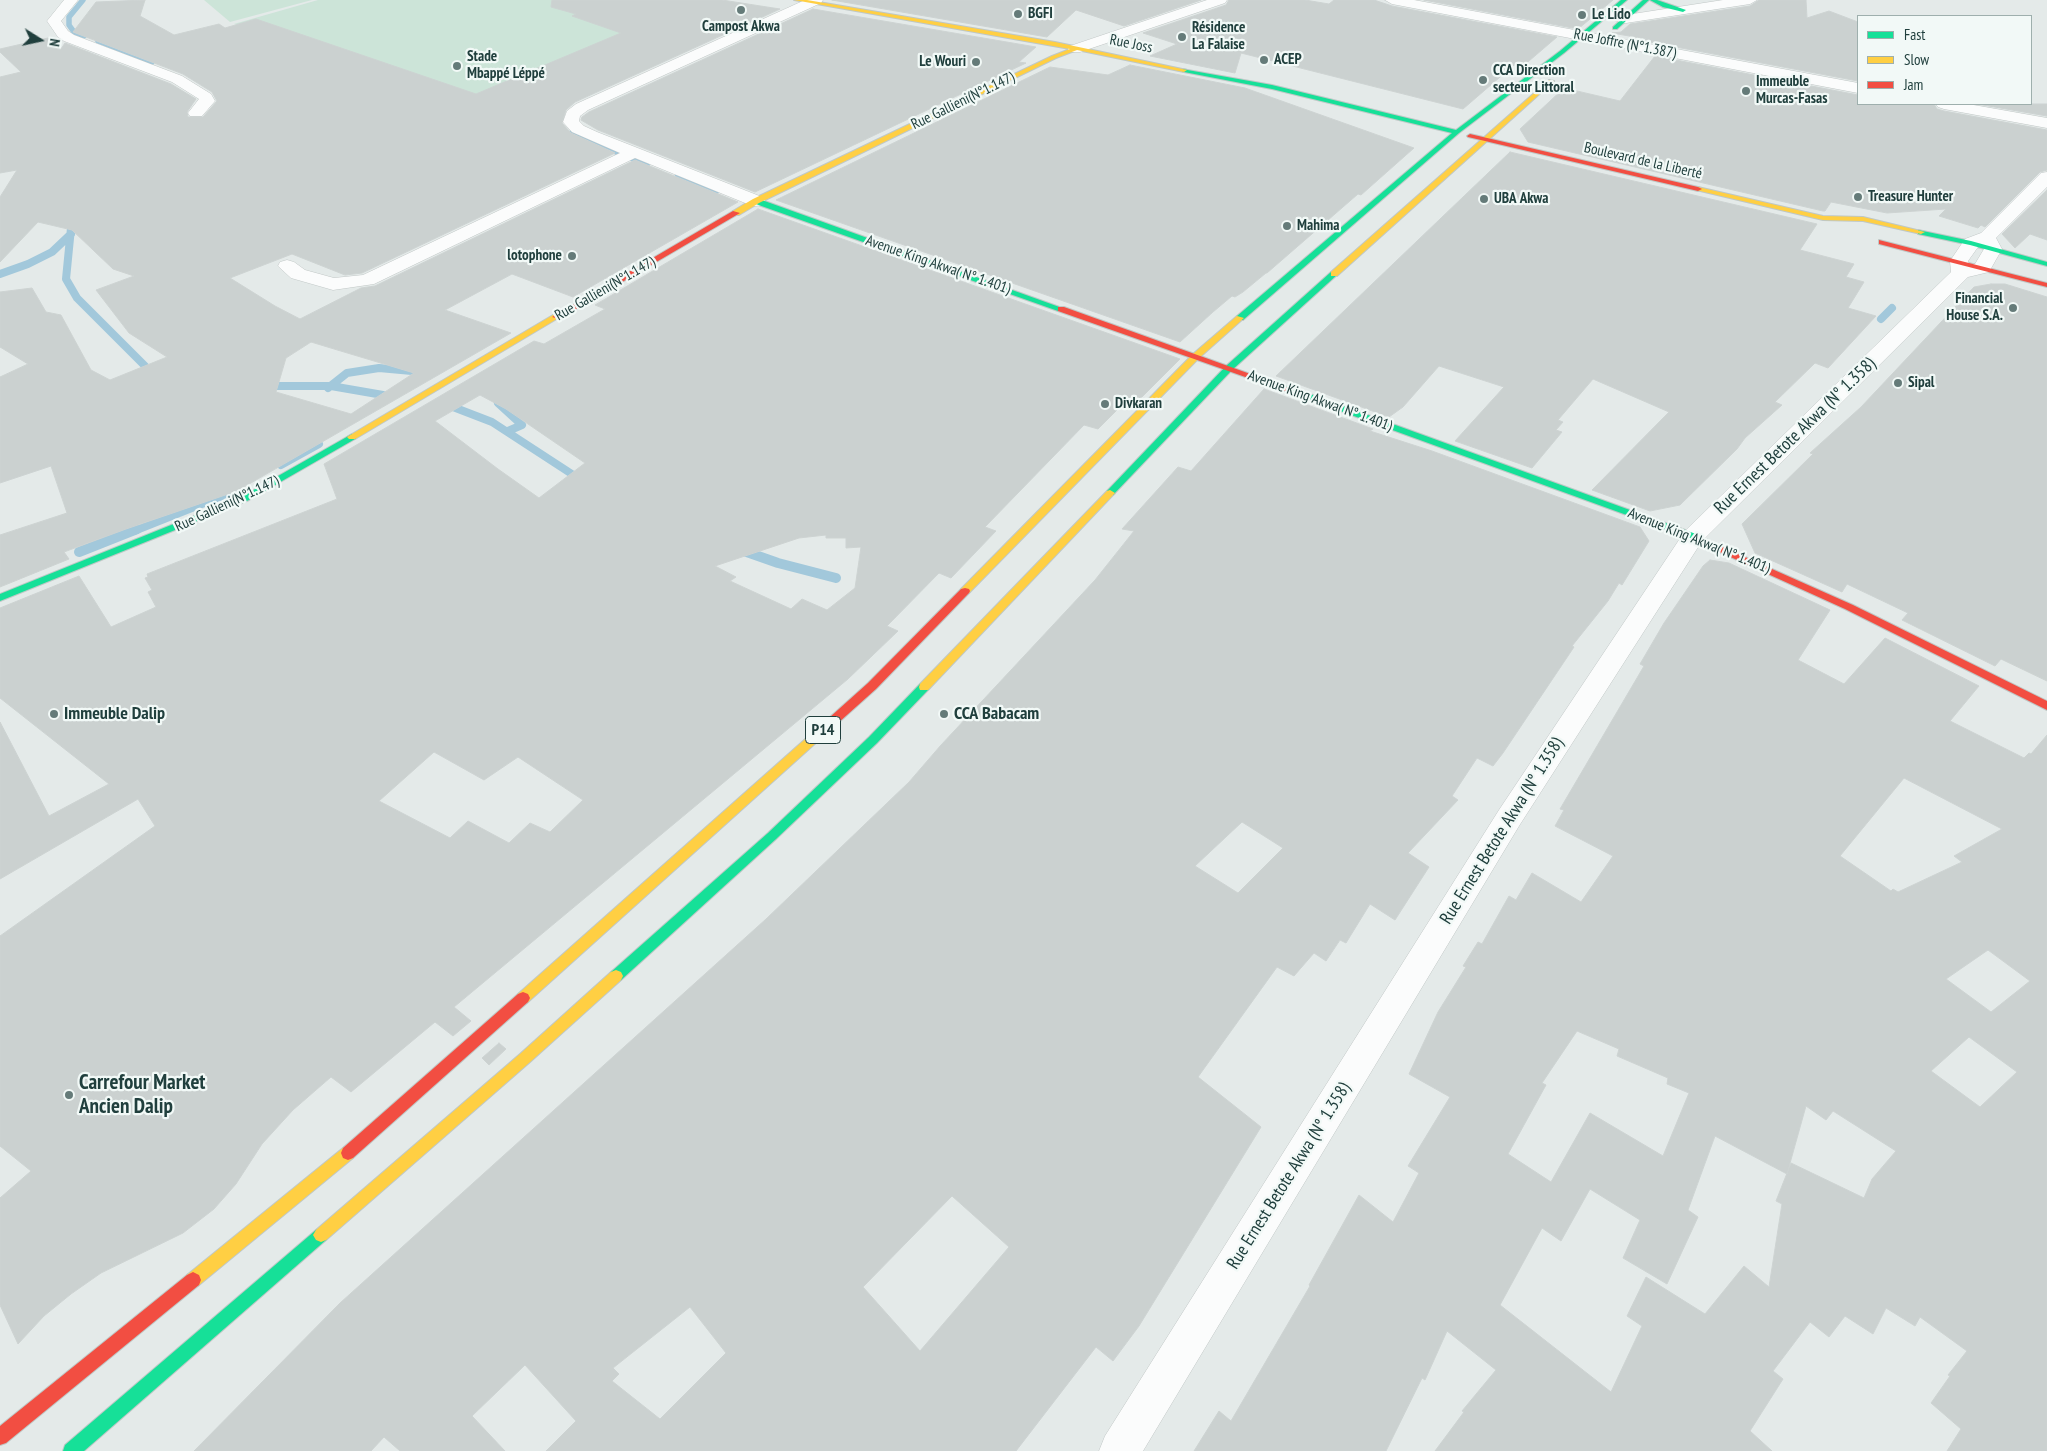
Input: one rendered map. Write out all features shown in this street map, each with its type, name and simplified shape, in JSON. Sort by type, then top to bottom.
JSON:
[{"type":"main road","name":"P14","points":[[0,1437],[354,1148],[626,908],[872,686],[1196,356],[1457,132],[1581,36],[1624,0]]},
{"type":"main road","points":[[1597,43],[1646,0]]},
{"type":"main road","points":[[1653,0],[1665,6],[1683,10]]},
{"type":"main road","name":"Rue Joss","points":[[808,1],[1076,49],[1272,87],[1457,132]]},
{"type":"main road","name":"Rue Gallieni(N°1.147)","points":[[0,598],[218,511],[264,489],[756,201],[1054,57],[1076,49]]},
{"type":"main road","name":"P14","points":[[71,1451],[525,1058],[779,829],[873,740],[1229,368],[1564,71]]},
{"type":"main road","name":"Boulevard de la Liberté","points":[[1457,132],[1484,140],[1823,218],[1863,219],[1983,243],[2047,264]]},
{"type":"main road","name":"Avenue King Akwa( N° 1.401)","points":[[756,201],[1196,356],[1693,536],[1849,607],[2047,706]]},
{"type":"main road","name":"Boulevard de la Liberté","points":[[1823,218],[1845,231]]},
{"type":"main road","points":[[1868,239],[1967,267],[2047,285]]},
{"type":"street","points":[[71,0],[54,21],[63,34],[69,38],[177,79],[206,97],[207,101],[196,112]]},
{"type":"street","name":"Rue Gallieni(N°1.147)","points":[[1076,49],[1220,0]]},
{"type":"street","name":"Rue Joffre (N°1.387)","points":[[1392,0],[1581,36],[1597,43],[1857,88]]},
{"type":"street","points":[[1607,15],[1626,18],[1750,0]]},
{"type":"street","name":"Avenue King Akwa( N° 1.401)","points":[[756,201],[578,129],[570,122],[574,114],[582,107],[808,1]]},
{"type":"street","points":[[1949,105],[2047,123]]},
{"type":"street","points":[[287,266],[298,274],[333,284],[367,280],[634,152]]},
{"type":"street","name":"Rue Ernest Betote Akwa (N° 1.358)","points":[[1120,1451],[1503,826],[1693,536],[1967,267],[1983,243],[2047,177]]},
{"type":"green space","points":[[204,0],[312,0],[230,22]]},
{"type":"green space","name":"Stade Mbappé Léppé","points":[[318,0],[609,0],[644,29],[467,103],[234,24]]},
{"type":"building","points":[[145,0],[140,16],[174,35],[219,24],[225,28],[256,19],[476,94],[621,33],[572,16],[576,14],[551,7],[552,0],[722,0],[780,9],[575,102],[566,110],[562,123],[571,133],[615,153],[362,273],[345,275],[292,254],[230,278],[300,319],[361,288],[375,286],[635,160],[738,202],[573,297],[512,274],[445,310],[511,333],[237,491],[64,552],[69,559],[0,587],[0,535],[67,513],[51,466],[0,483],[0,377],[28,364],[0,347],[0,292],[32,288],[46,312],[61,315],[91,370],[110,380],[167,357],[129,333],[96,290],[134,276],[113,269],[72,230],[38,222],[0,262],[0,197],[17,170],[0,173],[0,77],[21,72],[0,52],[0,49],[48,38],[61,49],[65,43],[171,84],[196,99],[187,112],[188,117],[203,117],[217,101],[212,92],[183,74],[73,32],[96,2]],"holes":[[[311,342],[414,373],[351,414],[276,392],[286,358]]]},
{"type":"building","points":[[832,0],[1201,0],[1124,26],[1076,10],[1047,37]]},
{"type":"building","points":[[1229,0],[1305,0],[1329,4],[1334,0],[1374,0],[1392,6],[1557,37],[1522,67],[1514,65],[1463,109],[1241,53],[1235,73],[1150,56],[1177,44],[1143,33],[1226,5]]},
{"type":"building","points":[[1424,0],[1613,0],[1578,29]]},
{"type":"building","points":[[1759,0],[1806,0],[1807,18],[1829,11],[1857,22],[1857,81],[1644,41],[1646,39],[1612,33],[1621,32],[1630,24],[1750,6]]},
{"type":"building","points":[[813,9],[1036,47],[1019,62],[1026,63],[755,192],[598,130],[581,120],[589,112]]},
{"type":"building","points":[[1655,56],[1857,95],[1857,105],[1935,105],[1937,109],[1944,111],[2047,130],[2047,170],[2040,172],[1985,227],[1981,225],[1978,228],[1939,216],[1946,209],[1887,213],[1831,202],[1823,211],[1528,142],[1520,129],[1564,88],[1620,101]]},
{"type":"building","points":[[1130,65],[1245,88],[1414,148],[1267,273],[1243,292],[1235,297],[1232,296],[1180,342],[776,200],[1050,67],[1108,75]]},
{"type":"building","points":[[2047,104],[2047,116],[1983,105]]},
{"type":"building","points":[[1510,152],[1817,224],[1800,250],[1854,264],[1846,277],[1864,282],[1848,308],[1876,316],[1828,368],[1815,363],[1775,402],[1782,405],[1745,438],[1737,449],[1680,505],[1650,511],[1592,490],[1669,412],[1593,379],[1558,420],[1563,422],[1556,430],[1562,432],[1532,468],[1455,441],[1504,387],[1439,366],[1403,407],[1389,417],[1276,376]]},
{"type":"building","points":[[2047,190],[2047,240],[2030,234],[2015,248],[2002,234]]},
{"type":"building","points":[[758,209],[1180,359],[1138,401],[1128,399],[1098,429],[1084,425],[985,527],[996,531],[951,578],[939,573],[887,626],[898,631],[848,679],[454,1007],[471,1021],[453,1036],[435,1022],[351,1092],[331,1077],[293,1110],[262,1144],[236,1184],[214,1209],[183,1233],[101,1273],[44,1316],[18,1344],[0,1305],[0,1198],[31,1171],[0,1146],[0,936],[155,826],[138,799],[0,879],[0,722],[49,816],[109,784],[0,698],[0,608],[79,576],[111,627],[156,607],[148,592],[152,590],[145,578],[148,577],[147,574],[337,499],[324,464],[534,341],[544,344],[605,309],[595,305]],"holes":[[[480,395],[506,409],[585,463],[539,498],[435,421]],[[826,535],[826,538],[846,538],[846,548],[861,547],[855,588],[827,610],[802,599],[791,609],[730,581],[736,577],[715,566],[799,538]],[[434,752],[484,780],[518,757],[583,800],[550,832],[530,823],[509,843],[468,821],[450,838],[379,801]]]},
{"type":"building","points":[[2005,284],[2047,297],[2047,681],[2001,659],[1995,666],[1902,620],[1908,613],[1847,584],[1842,592],[1755,553],[1742,524],[1813,454],[1810,453],[1861,407],[1974,287]]},
{"type":"building","points":[[1264,389],[1373,429],[1370,431],[1432,451],[1640,527],[1649,541],[1622,585],[1619,583],[1608,601],[1572,646],[1574,647],[1493,766],[1477,758],[1452,796],[1458,800],[1408,853],[1429,867],[1395,920],[1370,904],[1346,943],[1340,940],[1326,961],[1314,953],[1294,976],[1277,967],[1198,1077],[1261,1127],[1139,1326],[1113,1361],[1096,1347],[1016,1451],[546,1451],[576,1421],[525,1365],[472,1416],[505,1451],[400,1451],[384,1437],[371,1451],[194,1451],[340,1303],[766,919],[909,782],[941,745],[1095,580],[1134,531],[1122,529],[1178,467],[1191,471]],"holes":[[[1242,822],[1283,848],[1238,893],[1195,866]],[[952,1196],[1009,1247],[920,1351],[863,1287]],[[690,1307],[726,1353],[660,1419],[612,1381],[619,1374],[613,1368]]]},
{"type":"building","points":[[1710,560],[1729,563],[1830,610],[1798,660],[1844,684],[1885,638],[1979,686],[1950,721],[2024,758],[2029,753],[2031,754],[2047,735],[2047,1451],[1947,1451],[1961,1429],[1931,1403],[1950,1376],[1948,1375],[1967,1351],[1920,1317],[1915,1326],[1886,1308],[1873,1334],[1845,1316],[1829,1337],[1810,1322],[1773,1371],[1783,1379],[1750,1431],[1772,1451],[1435,1451],[1464,1412],[1462,1411],[1496,1370],[1447,1331],[1425,1380],[1422,1378],[1386,1451],[1194,1451],[1219,1411],[1231,1421],[1310,1286],[1359,1195],[1393,1222],[1419,1173],[1408,1166],[1450,1097],[1409,1074],[1438,1012],[1466,967],[1463,966],[1478,942],[1482,944],[1509,896],[1516,900],[1532,873],[1581,902],[1613,856],[1555,826],[1564,810],[1560,809],[1644,666],[1640,664],[1664,623],[1703,566]],"holes":[[[1904,778],[2002,829],[1954,856],[1962,862],[1898,892],[1893,889],[1891,891],[1840,856]],[[1988,950],[2030,981],[1991,1012],[1946,979]],[[1577,1031],[1619,1049],[1617,1056],[1668,1078],[1667,1084],[1689,1093],[1663,1156],[1590,1113],[1551,1182],[1508,1154],[1546,1085],[1542,1083]],[[1969,1037],[2017,1072],[1980,1107],[1931,1071]],[[1806,1106],[1826,1120],[1833,1111],[1896,1151],[1872,1179],[1864,1198],[1791,1163],[1788,1171]],[[1715,1136],[1787,1174],[1776,1201],[1782,1204],[1769,1287],[1744,1266],[1705,1314],[1646,1277],[1627,1316],[1642,1326],[1611,1392],[1500,1305],[1542,1228],[1561,1241],[1590,1189],[1640,1220],[1623,1258],[1667,1284],[1698,1217],[1688,1210]]]},
{"type":"building","points":[[499,1043],[506,1049],[489,1065],[482,1058]]},
{"type":"waterway","points":[[83,0],[69,17],[69,25],[74,32],[84,36]]},
{"type":"waterway","points":[[98,41],[152,62]]},
{"type":"waterway","points":[[571,133],[647,165]]},
{"type":"waterway","points":[[677,177],[716,192]]},
{"type":"waterway","points":[[71,229],[72,217]]},
{"type":"waterway","points":[[70,235],[71,228]]},
{"type":"waterway","points":[[0,274],[28,264],[52,252],[70,235]]},
{"type":"waterway","points":[[70,235],[66,279],[77,298],[154,375]]},
{"type":"waterway","points":[[1881,319],[1892,308]]},
{"type":"waterway","points":[[331,386],[347,373],[379,368],[412,371],[420,374]]},
{"type":"waterway","points":[[265,386],[331,386]]},
{"type":"waterway","points":[[331,386],[383,395]]},
{"type":"waterway","points":[[498,403],[522,425],[508,431]]},
{"type":"waterway","points":[[453,407],[492,422],[581,480]]},
{"type":"waterway","points":[[281,465],[319,444]]},
{"type":"waterway","points":[[134,531],[227,494]]},
{"type":"waterway","points":[[79,552],[137,529]]},
{"type":"waterway","points":[[741,550],[778,563],[836,578]]},
{"type":"traffic: fast","points":[[1240,318],[1457,132],[1562,52],[1624,0]]},
{"type":"traffic: fast","points":[[1615,28],[1646,0]]},
{"type":"traffic: fast","points":[[1653,0],[1665,6],[1683,10]]},
{"type":"traffic: fast","points":[[1184,70],[1272,87],[1457,132]]},
{"type":"traffic: fast","points":[[756,201],[1061,309]]},
{"type":"traffic: fast","points":[[1921,232],[1971,243],[2047,264]]},
{"type":"traffic: fast","points":[[1110,493],[1229,368],[1334,274]]},
{"type":"traffic: fast","points":[[1288,389],[1693,536],[1718,548]]},
{"type":"traffic: fast","points":[[0,598],[246,498],[352,437]]},
{"type":"traffic: fast","points":[[616,976],[772,836],[873,740],[924,687]]},
{"type":"traffic: fast","points":[[71,1451],[321,1235]]},
{"type":"traffic: slow","points":[[797,0],[1055,44],[1184,70]]},
{"type":"traffic: slow","points":[[736,213],[756,201],[1054,57],[1075,49]]},
{"type":"traffic: slow","points":[[1334,274],[1551,81]]},
{"type":"traffic: slow","points":[[1698,189],[1823,218],[1863,219],[1921,232]]},
{"type":"traffic: slow","points":[[352,437],[556,317]]},
{"type":"traffic: slow","points":[[965,591],[1196,356],[1240,318]]},
{"type":"traffic: slow","points":[[924,687],[1110,493]]},
{"type":"traffic: slow","points":[[523,998],[824,729]]},
{"type":"traffic: slow","points":[[321,1235],[525,1058],[616,976]]},
{"type":"traffic: slow","points":[[193,1280],[348,1153]]},
{"type":"traffic: jam","points":[[1470,136],[1698,189]]},
{"type":"traffic: jam","points":[[556,317],[736,213]]},
{"type":"traffic: jam","points":[[1882,242],[2047,285]]},
{"type":"traffic: jam","points":[[1061,309],[1288,389]]},
{"type":"traffic: jam","points":[[1718,548],[1849,607],[2047,706]]},
{"type":"traffic: jam","points":[[824,729],[872,686],[965,591]]},
{"type":"traffic: jam","points":[[348,1153],[523,998]]},
{"type":"traffic: jam","points":[[0,1437],[193,1280]]},
{"type":"place","name":"Campost Akwa","points":[[741,10]]},
{"type":"place","name":"BGFI","points":[[1018,14]]},
{"type":"place","name":"Le Lido","points":[[1582,15]]},
{"type":"place","name":"Résidence La Falaise","points":[[1182,37]]},
{"type":"place","name":"ACEP","points":[[1264,60]]},
{"type":"place","name":"Le Wouri","points":[[976,62]]},
{"type":"place","name":"Stade Mbappé Léppé","points":[[457,66]]},
{"type":"place","name":"CCA Direction secteur Littoral","points":[[1483,80]]},
{"type":"place","name":"Immeuble Murcas-Fasas","points":[[1746,91]]},
{"type":"place","name":"Treasure Hunter","points":[[1858,197]]},
{"type":"place","name":"UBA Akwa","points":[[1484,199]]},
{"type":"place","name":"Mahima","points":[[1287,226]]},
{"type":"place","name":"lotophone","points":[[572,256]]},
{"type":"place","name":"Financial House S.A.","points":[[2013,308]]},
{"type":"place","name":"Sipal","points":[[1898,383]]},
{"type":"place","name":"Divkaran","points":[[1105,404]]},
{"type":"place","name":"Immeuble Dalip","points":[[54,714]]},
{"type":"place","name":"CCA Babacam","points":[[944,714]]},
{"type":"place","name":"Carrefour Market Ancien Dalip","points":[[69,1095]]}]
